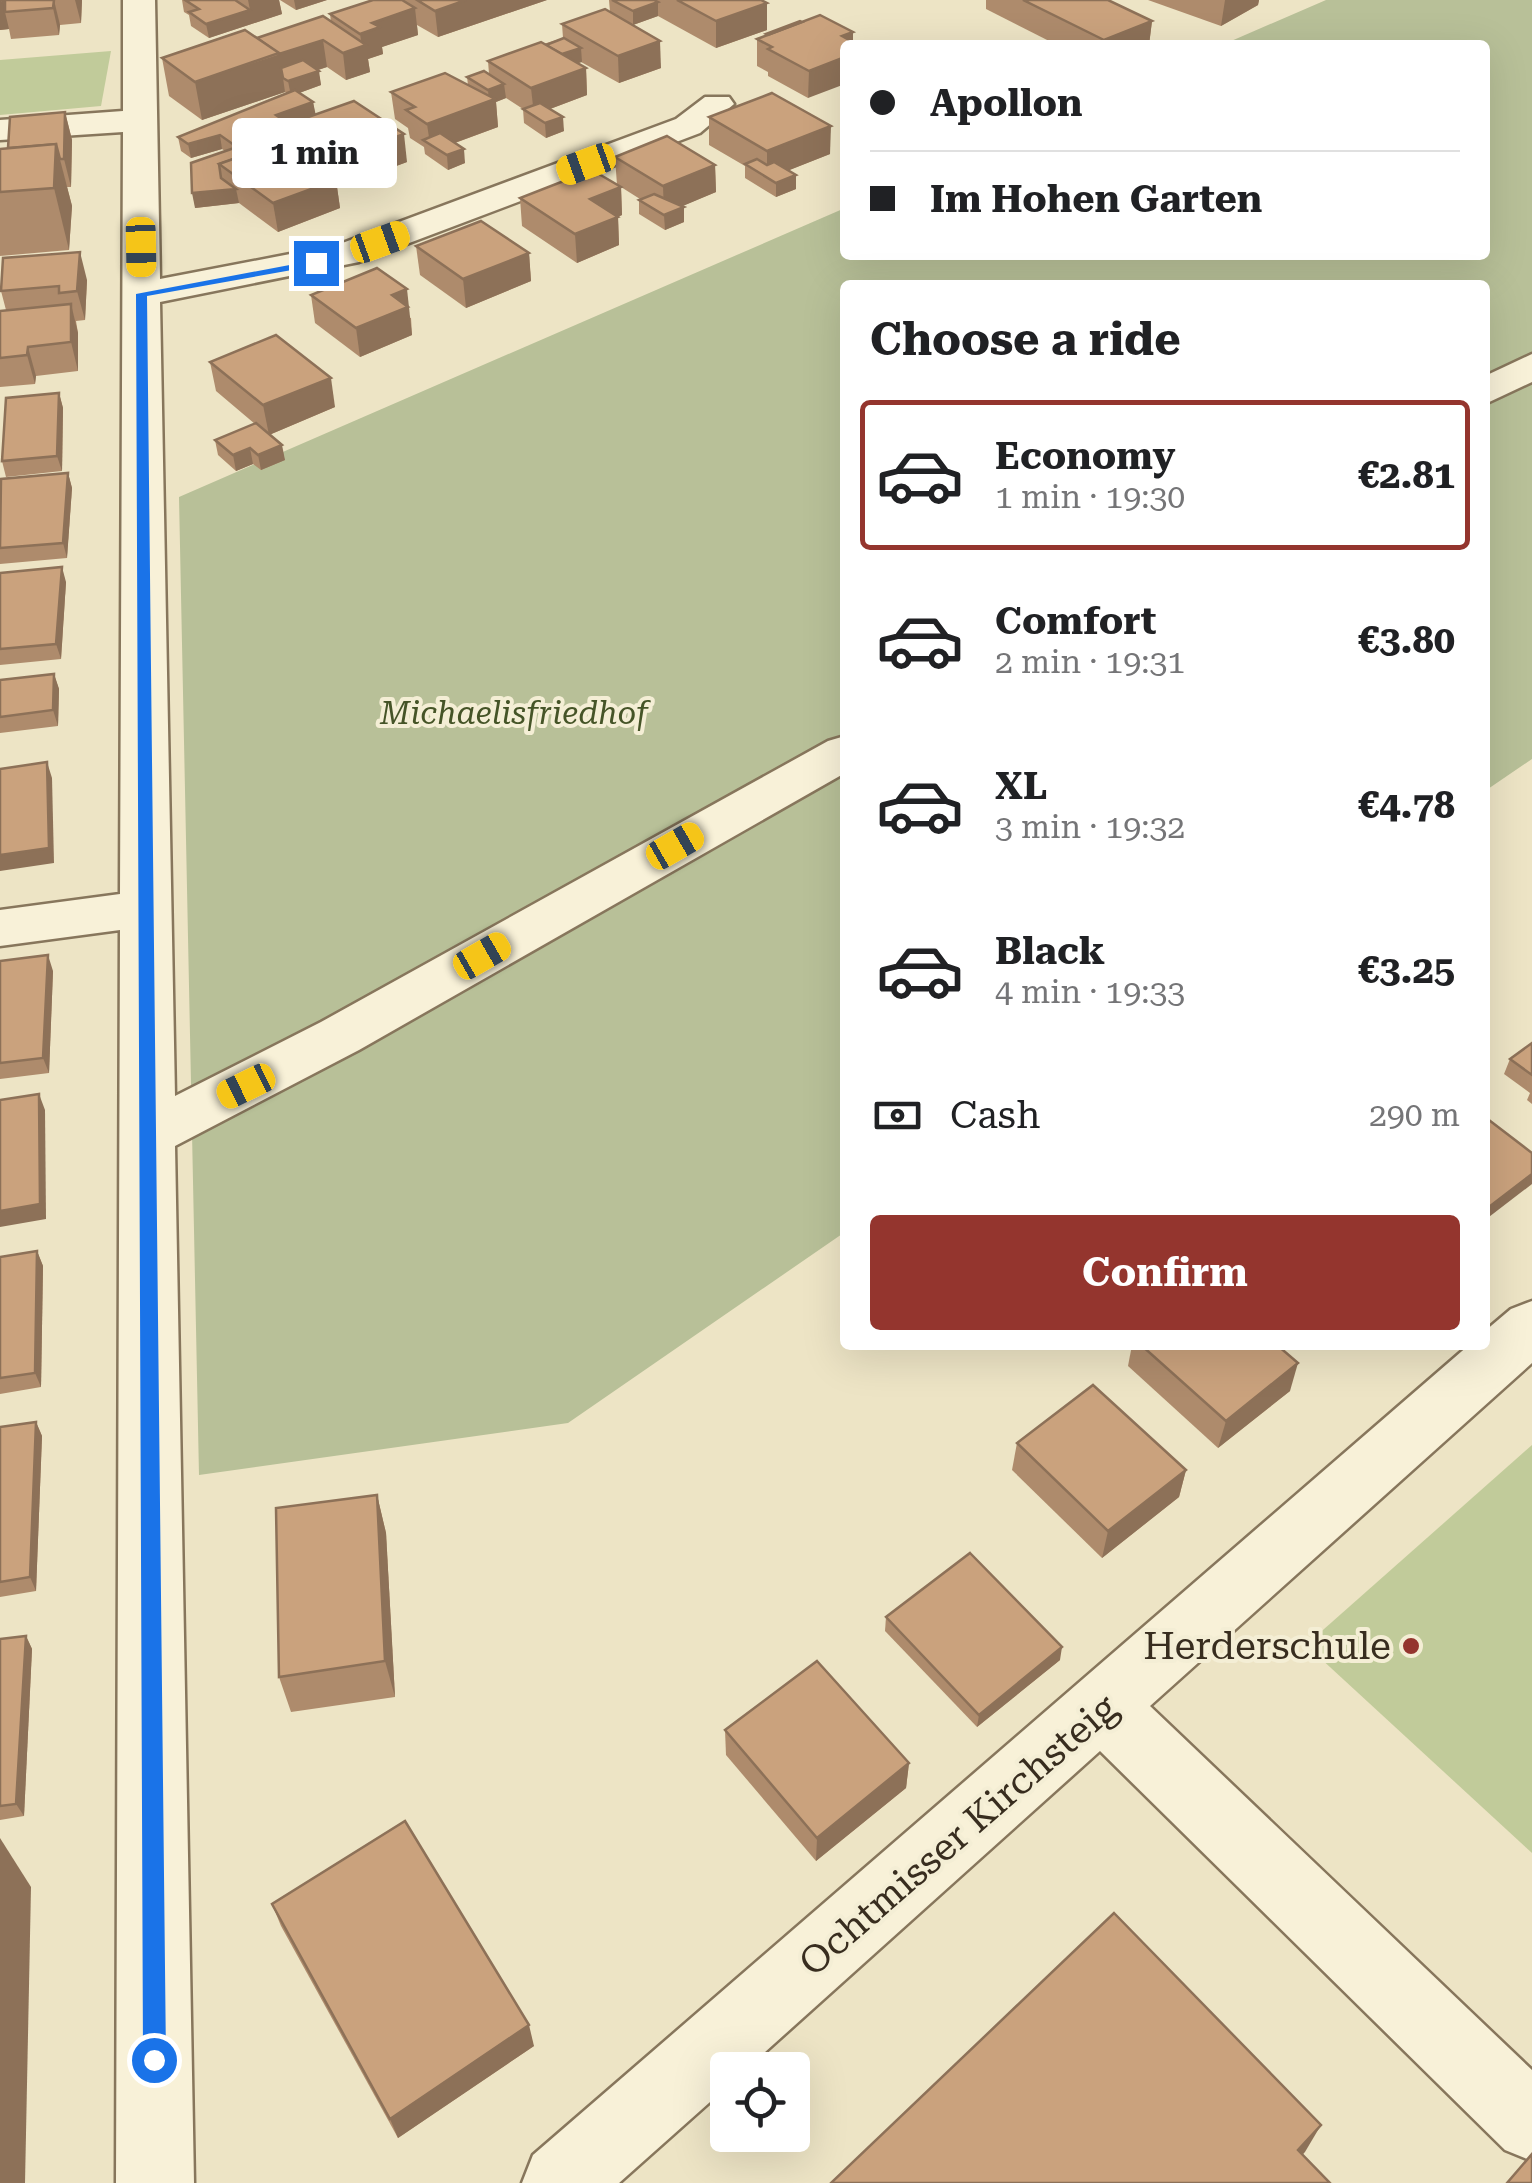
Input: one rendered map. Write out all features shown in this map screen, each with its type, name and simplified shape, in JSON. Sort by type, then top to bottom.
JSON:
[{"type":"street","points":[[140,0],[158,73],[141,120],[155,2183]]},
{"type":"street","points":[[142,294],[346,254],[688,126],[716,104]]},
{"type":"street","points":[[0,130],[141,120]]},
{"type":"street","points":[[1490,389],[1532,366]]},
{"type":"street","points":[[147,1135],[340,1036],[840,755]]},
{"type":"street","points":[[0,928],[146,908]]},
{"type":"street","name":"Ochtmisser Kirchsteig","points":[[562,2183],[1532,1326]]},
{"type":"street","points":[[1104,1707],[1532,2123]]},
{"type":"green space","name":"Michaelisfriedhof","points":[[1326,0],[1532,0],[1532,759],[1490,788],[1490,280],[840,280],[840,1235],[568,1423],[199,1475],[179,497],[840,210],[840,260],[1490,260],[1490,40],[1234,40]]},
{"type":"green space","points":[[111,51],[101,106],[0,115],[0,60]]},
{"type":"green space","points":[[1532,1445],[1532,1853],[1306,1645]]},
{"type":"building","points":[[0,0],[54,0],[53,8],[5,12],[5,2]]},
{"type":"building","points":[[185,0],[235,0],[250,10],[206,24],[189,12],[199,9]]},
{"type":"building","points":[[373,0],[402,0],[415,8],[372,23],[380,27],[360,34],[330,14]]},
{"type":"building","points":[[417,0],[466,0],[435,11]]},
{"type":"building","points":[[612,0],[654,0],[658,2],[633,11]]},
{"type":"building","points":[[677,0],[761,0],[767,3],[716,21]]},
{"type":"building","points":[[1023,0],[1108,0],[1152,21],[1104,40]]},
{"type":"building","points":[[605,9],[660,41],[618,56],[562,24]]},
{"type":"building","points":[[820,15],[853,32],[842,36],[849,40],[840,40],[840,59],[809,71],[757,39]]},
{"type":"building","points":[[323,16],[366,45],[343,53],[323,40],[279,54],[257,38]]},
{"type":"building","points":[[245,30],[279,53],[195,82],[162,58]]},
{"type":"building","points":[[564,38],[581,48],[562,54],[546,45]]},
{"type":"building","points":[[541,42],[586,68],[531,88],[488,61]]},
{"type":"building","points":[[303,60],[319,71],[288,81],[283,78],[281,68]]},
{"type":"building","points":[[484,71],[504,84],[488,90],[467,77]]},
{"type":"building","points":[[445,73],[495,99],[427,124],[406,110],[415,107],[391,92]]},
{"type":"building","points":[[295,90],[313,102],[276,115],[292,130],[238,148],[246,155],[219,164],[221,178],[236,189],[192,193],[191,163],[237,147],[220,135],[188,144],[178,137]]},
{"type":"building","points":[[772,93],[831,126],[767,151],[709,117]]},
{"type":"building","points":[[354,101],[404,134],[341,157],[291,123]]},
{"type":"building","points":[[540,103],[563,117],[545,123],[523,109]]},
{"type":"building","points":[[65,112],[64,159],[60,159],[56,144],[8,148],[10,117]]},
{"type":"building","points":[[440,133],[464,149],[447,155],[423,140]]},
{"type":"building","points":[[667,136],[715,165],[663,186],[615,157]]},
{"type":"building","points":[[281,142],[336,180],[273,203],[219,164]]},
{"type":"building","points":[[56,144],[54,188],[0,192],[0,149]]},
{"type":"building","points":[[757,159],[767,165],[774,162],[796,175],[776,183],[745,164]]},
{"type":"building","points":[[592,170],[621,187],[590,199],[618,217],[575,234],[520,198]]},
{"type":"building","points":[[654,194],[684,207],[664,215],[639,200]]},
{"type":"building","points":[[481,221],[529,253],[463,279],[416,246]]},
{"type":"building","points":[[80,252],[77,291],[59,293],[59,286],[1,291],[3,258]]},
{"type":"building","points":[[377,268],[407,289],[392,295],[408,307],[356,328],[311,295]]},
{"type":"building","points":[[71,304],[71,342],[28,347],[27,355],[0,358],[0,311]]},
{"type":"building","points":[[276,335],[331,378],[263,405],[210,362]]},
{"type":"building","points":[[59,393],[57,456],[2,461],[6,398]]},
{"type":"building","points":[[256,423],[282,445],[258,455],[250,448],[233,455],[215,440]]},
{"type":"building","points":[[68,473],[63,543],[0,548],[1,479]]},
{"type":"building","points":[[62,567],[56,644],[0,649],[0,573]]},
{"type":"building","points":[[54,674],[53,710],[0,717],[0,680]]},
{"type":"building","points":[[47,762],[49,848],[0,855],[0,769]]},
{"type":"building","points":[[48,955],[43,1058],[0,1063],[0,961]]},
{"type":"building","points":[[1532,1043],[1532,1075],[1510,1059]]},
{"type":"building","points":[[39,1094],[40,1204],[0,1211],[0,1100]]},
{"type":"building","points":[[1490,1121],[1532,1153],[1532,1174],[1490,1206]]},
{"type":"building","points":[[37,1251],[35,1373],[0,1378],[0,1257]]},
{"type":"building","points":[[1147,1350],[1283,1350],[1298,1363],[1226,1421]]},
{"type":"building","points":[[1093,1385],[1186,1470],[1108,1531],[1017,1443]]},
{"type":"building","points":[[36,1422],[30,1577],[0,1582],[0,1427]]},
{"type":"building","points":[[377,1495],[385,1661],[279,1677],[276,1508]]},
{"type":"building","points":[[970,1553],[1062,1647],[979,1715],[886,1617]]},
{"type":"building","points":[[26,1636],[16,1804],[0,1806],[0,1639]]},
{"type":"building","points":[[817,1661],[909,1763],[817,1838],[725,1730]]},
{"type":"building","points":[[405,1821],[529,2025],[390,2119],[272,1904]]},
{"type":"building","points":[[1114,1913],[1321,2125],[1298,2150],[1330,2183],[831,2183]]},
{"type":"building","points":[[1532,2154],[1532,2183],[1507,2183]]},
{"type":"place","name":"Herderschule","points":[[1411,1646]]},
{"type":"route","points":[[154,2060],[142,294],[316,263]]}]
